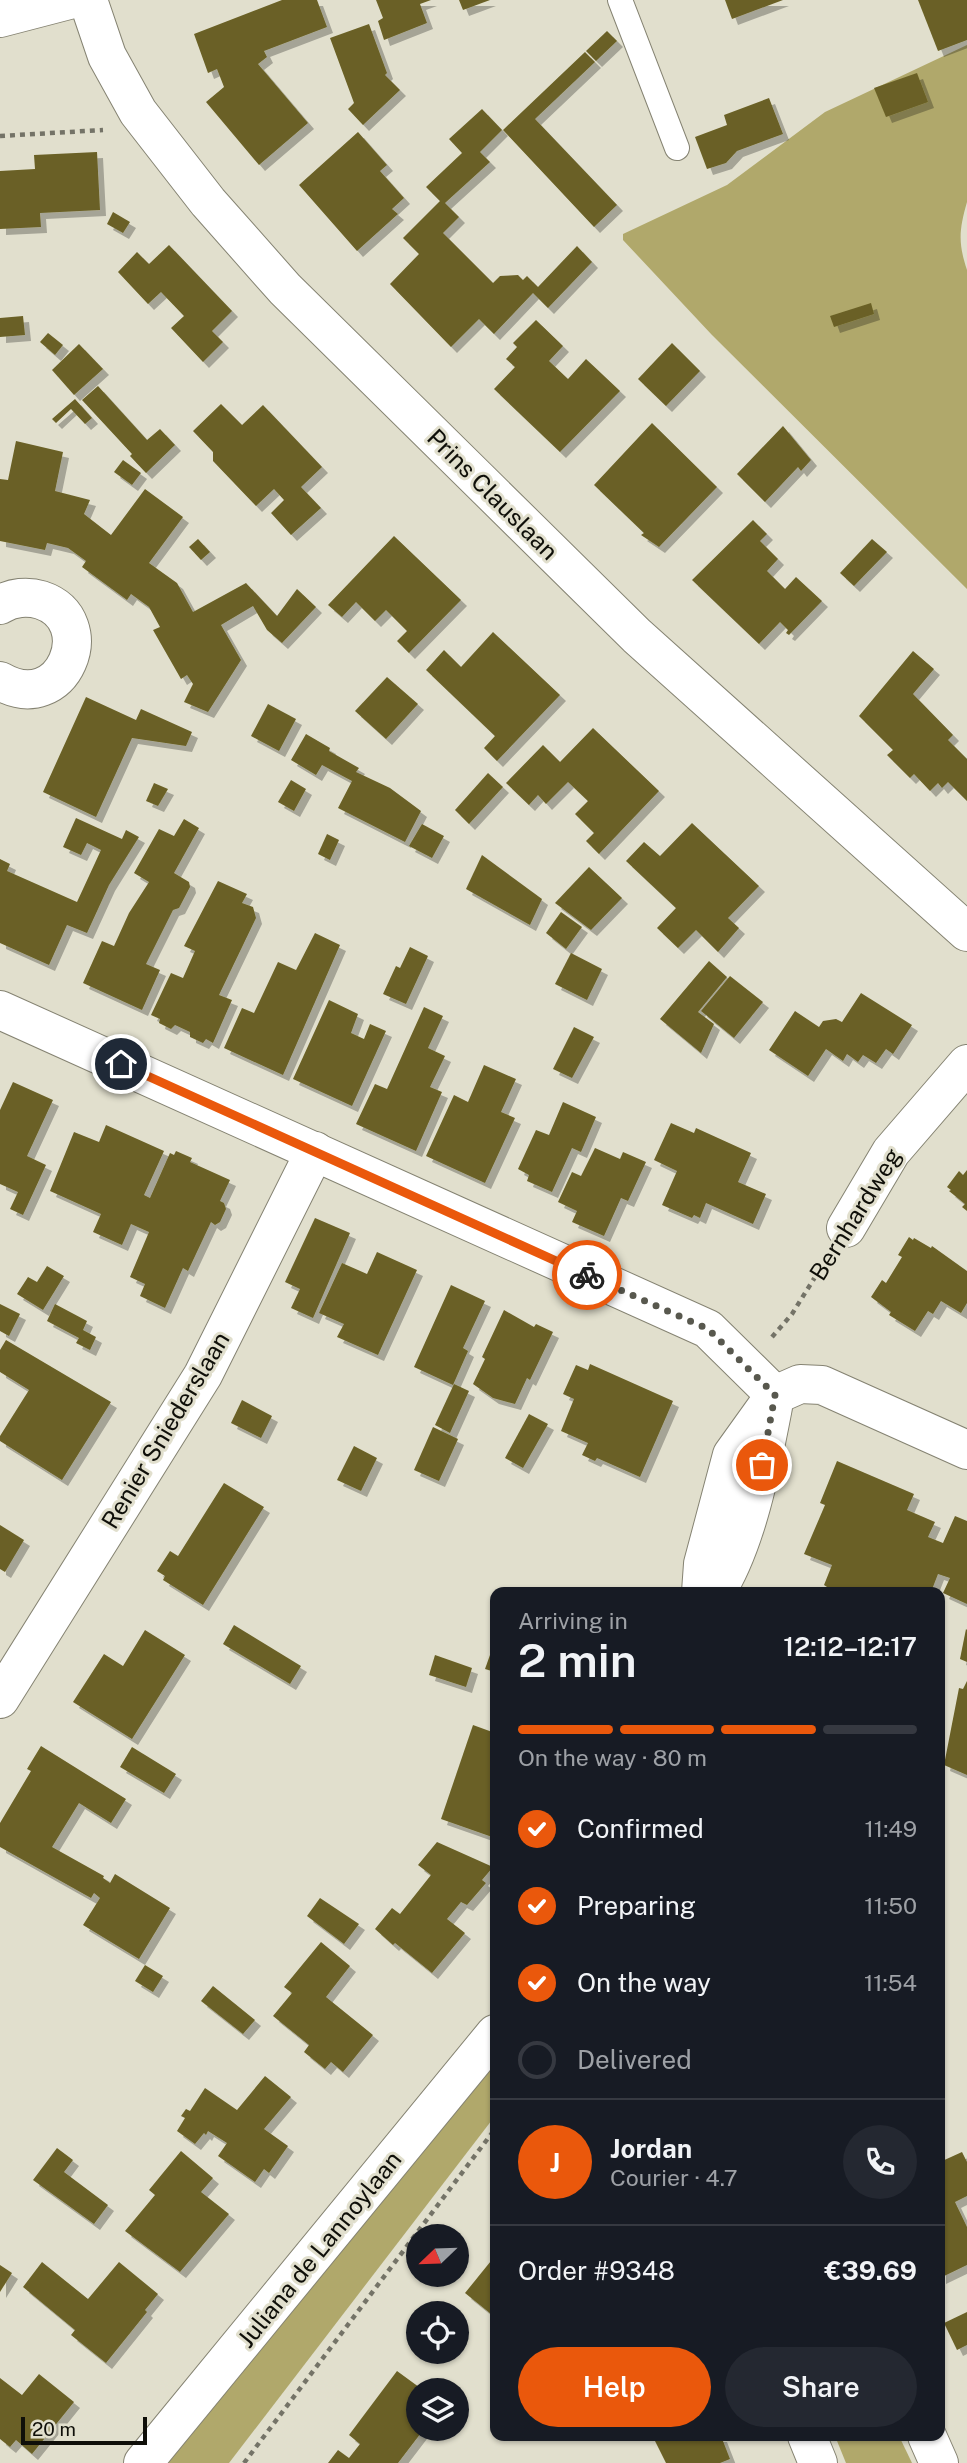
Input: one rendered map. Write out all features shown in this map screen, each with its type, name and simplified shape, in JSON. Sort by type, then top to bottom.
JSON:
[{"type":"street","points":[[0,18],[69,0]]},
{"type":"street","name":"Prins Clauslaan","points":[[88,0],[107,57],[138,112],[208,202],[285,289],[637,636],[967,932]]},
{"type":"street","points":[[0,605],[18,598],[33,597],[47,602],[60,611],[73,640],[71,656],[64,670],[53,681],[39,688],[2,689]]},
{"type":"street","points":[[0,1010],[708,1329],[775,1395]]},
{"type":"street","name":"Bernhardweg","points":[[846,1228],[891,1152],[967,1064]]},
{"type":"street","name":"Renier Sniederslaan","points":[[0,1699],[203,1375],[315,1151]]},
{"type":"street","points":[[701,1587],[702,1564],[732,1455],[775,1395],[800,1384],[822,1385],[967,1451]]},
{"type":"street","points":[[719,1587],[729,1573],[755,1490],[775,1395]]},
{"type":"street","name":"Juliana de Lannoylaan","points":[[144,2463],[490,2040]]},
{"type":"street","points":[[809,2441],[818,2463]]},
{"type":"street","points":[[929,2441],[939,2463]]},
{"type":"lane","points":[[620,0],[677,148]]},
{"type":"path","points":[[0,136],[102,130],[138,112]]},
{"type":"path","name":"Bernhardweg","points":[[747,1365],[792,1314],[846,1228]]},
{"type":"path","points":[[244,2463],[490,2136]]},
{"type":"shaded area","points":[[967,45],[967,202],[961,236],[967,270],[967,589],[712,335],[623,240],[623,234],[727,185],[825,112]]},
{"type":"shaded area","points":[[490,2067],[490,2123],[412,2224],[406,2224],[406,2232],[229,2463],[164,2463]]},
{"type":"shaded area","points":[[837,2441],[901,2441],[912,2463],[846,2463]]},
{"type":"building","points":[[282,0],[317,0],[327,27],[264,51],[267,57],[258,64],[308,123],[259,165],[206,102],[224,87],[217,69],[208,73],[194,34]]},
{"type":"building","points":[[376,0],[431,0],[420,4],[427,23],[384,40],[378,21],[383,18]]},
{"type":"building","points":[[459,0],[490,0],[463,10]]},
{"type":"building","points":[[725,0],[783,0],[732,19]]},
{"type":"building","points":[[918,0],[967,0],[967,40],[938,51]]},
{"type":"building","points":[[369,24],[387,73],[385,75],[400,90],[363,125],[348,109],[354,103],[330,38]]},
{"type":"building","points":[[607,31],[617,41],[596,61],[586,51]]},
{"type":"building","points":[[585,52],[595,62],[535,119],[617,205],[594,227],[503,130]]},
{"type":"building","points":[[917,73],[928,102],[886,117],[874,88]]},
{"type":"building","points":[[769,98],[783,134],[737,151],[726,163],[707,169],[695,137],[727,125],[724,115]]},
{"type":"building","points":[[482,109],[502,130],[480,152],[490,162],[445,203],[459,217],[443,233],[493,283],[500,276],[518,275],[523,280],[527,276],[538,287],[577,246],[592,262],[548,308],[533,293],[494,334],[479,319],[451,347],[390,284],[419,254],[403,238],[440,201],[426,187],[462,153],[449,139]]},
{"type":"building","points":[[358,132],[387,165],[380,171],[404,198],[392,209],[398,214],[357,251],[299,185]]},
{"type":"building","points":[[97,152],[100,210],[40,213],[41,227],[0,229],[0,171],[35,169],[34,155]]},
{"type":"building","points":[[113,212],[130,222],[123,233],[107,224]]},
{"type":"building","points":[[169,245],[232,311],[212,331],[223,342],[203,362],[171,328],[184,316],[161,292],[148,304],[118,272],[137,252],[149,264]]},
{"type":"building","points":[[871,303],[874,314],[834,327],[830,316]]},
{"type":"building","points":[[23,316],[25,335],[0,337],[0,318]]},
{"type":"building","points":[[536,320],[563,346],[549,361],[568,379],[586,359],[620,391],[560,452],[494,389],[515,367],[506,359],[517,347],[513,343]]},
{"type":"building","points":[[48,333],[63,345],[55,355],[40,342]]},
{"type":"building","points":[[672,343],[700,371],[666,406],[638,379]]},
{"type":"building","points":[[79,344],[103,369],[74,395],[52,370]]},
{"type":"building","points":[[98,386],[147,440],[160,429],[175,445],[146,473],[82,400]]},
{"type":"building","points":[[75,399],[92,418],[85,424],[71,409],[56,423],[52,419]]},
{"type":"building","points":[[221,404],[242,425],[263,405],[322,467],[301,487],[321,508],[291,535],[271,513],[284,500],[274,489],[256,506],[213,461],[213,452],[193,431]]},
{"type":"building","points":[[652,423],[717,487],[659,547],[641,535],[644,533],[594,485]]},
{"type":"building","points":[[783,426],[811,460],[801,471],[798,467],[765,502],[737,474]]},
{"type":"building","points":[[16,441],[63,452],[55,491],[90,500],[84,514],[111,535],[145,489],[183,517],[149,563],[177,583],[193,612],[246,583],[277,616],[297,589],[316,607],[282,643],[267,630],[253,606],[221,625],[241,660],[208,712],[184,702],[193,684],[187,675],[181,679],[153,630],[160,627],[149,607],[131,594],[127,600],[82,567],[86,561],[68,548],[47,543],[45,550],[0,541],[0,479],[8,480]]},
{"type":"building","points":[[123,460],[141,473],[132,485],[114,472]]},
{"type":"building","points":[[753,520],[767,534],[760,541],[778,559],[767,571],[785,589],[796,577],[822,601],[789,635],[780,622],[759,644],[692,580]]},
{"type":"building","points":[[394,536],[461,600],[409,653],[397,641],[407,631],[386,610],[375,621],[356,602],[342,617],[328,605]]},
{"type":"building","points":[[198,539],[210,552],[201,560],[189,547]]},
{"type":"building","points":[[872,539],[887,552],[854,586],[840,573]]},
{"type":"building","points":[[493,632],[560,695],[497,761],[484,748],[495,736],[426,670],[444,650],[461,667]]},
{"type":"building","points":[[913,651],[934,669],[913,694],[953,735],[948,740],[967,759],[967,801],[948,782],[942,788],[938,783],[930,791],[914,774],[910,778],[887,755],[893,750],[859,716]]},
{"type":"building","points":[[387,677],[418,704],[386,739],[355,711]]},
{"type":"building","points":[[86,697],[136,720],[141,709],[192,732],[186,746],[132,738],[96,817],[43,792]]},
{"type":"building","points":[[268,704],[296,719],[279,751],[251,736]]},
{"type":"building","points":[[593,728],[659,791],[599,854],[586,841],[594,833],[575,814],[588,801],[568,782],[546,804],[538,795],[529,805],[506,783],[543,745],[560,762]]},
{"type":"building","points":[[306,734],[359,768],[356,772],[390,788],[421,811],[405,842],[338,808],[352,781],[322,765],[316,775],[291,760]]},
{"type":"building","points":[[488,773],[503,787],[469,824],[455,810]]},
{"type":"building","points":[[291,780],[306,789],[294,811],[278,802]]},
{"type":"building","points":[[154,783],[168,789],[158,806],[146,801]]},
{"type":"building","points":[[76,818],[122,839],[126,830],[139,837],[109,885],[87,933],[67,925],[49,965],[0,943],[0,859],[10,864],[7,871],[77,902],[101,850],[87,843],[81,855],[63,847]]},
{"type":"building","points":[[184,819],[199,828],[174,873],[189,882],[190,887],[179,908],[173,910],[146,964],[160,970],[142,1010],[83,983],[102,941],[114,946],[129,913],[149,882],[134,873],[159,829],[174,836]]},
{"type":"building","points":[[692,823],[759,886],[728,918],[739,928],[718,952],[696,930],[678,948],[657,928],[676,908],[626,861],[644,842],[660,856]]},
{"type":"building","points":[[422,824],[444,836],[432,858],[409,846]]},
{"type":"building","points":[[327,834],[339,840],[330,860],[318,854]]},
{"type":"building","points":[[482,855],[542,899],[530,925],[466,889]]},
{"type":"building","points":[[589,867],[622,898],[591,930],[555,903]]},
{"type":"building","points":[[218,881],[247,894],[242,903],[253,907],[256,918],[219,995],[232,1000],[213,1043],[206,1039],[203,1043],[190,1037],[190,1032],[175,1025],[171,1029],[151,1015],[171,973],[183,978],[195,951],[184,946]]},
{"type":"building","points":[[561,912],[582,927],[566,949],[546,933]]},
{"type":"building","points":[[315,933],[340,945],[283,1075],[224,1048],[242,1008],[254,1013],[278,962],[296,970]]},
{"type":"building","points":[[410,947],[428,956],[406,1004],[383,994],[396,966],[400,968]]},
{"type":"building","points":[[571,953],[602,969],[587,1000],[555,984]]},
{"type":"building","points":[[709,961],[727,977],[698,1012],[714,1024],[701,1053],[660,1019]]},
{"type":"building","points":[[730,976],[763,1002],[734,1038],[701,1011]]},
{"type":"building","points":[[861,993],[912,1025],[893,1054],[886,1049],[876,1063],[863,1055],[858,1062],[847,1054],[843,1061],[826,1049],[808,1076],[769,1050],[795,1011],[819,1027],[823,1021],[836,1019],[842,1022]]},
{"type":"building","points":[[329,1000],[358,1014],[351,1033],[364,1039],[370,1024],[386,1031],[352,1106],[293,1079]]},
{"type":"building","points":[[424,1007],[443,1016],[428,1048],[445,1056],[430,1087],[442,1092],[416,1151],[356,1124],[375,1084],[387,1089]]},
{"type":"building","points":[[574,1027],[594,1037],[572,1078],[553,1069]]},
{"type":"building","points":[[484,1065],[516,1079],[501,1112],[515,1118],[485,1183],[426,1156],[454,1095],[468,1102]]},
{"type":"building","points":[[13,1082],[53,1100],[27,1156],[46,1165],[23,1215],[10,1209],[18,1192],[0,1184],[0,1110]]},
{"type":"building","points":[[563,1102],[596,1117],[581,1152],[572,1148],[552,1192],[527,1181],[529,1175],[518,1169],[536,1130],[549,1135]]},
{"type":"building","points":[[671,1123],[694,1133],[696,1128],[751,1153],[738,1182],[766,1194],[753,1224],[706,1203],[700,1218],[694,1215],[692,1218],[662,1205],[677,1171],[654,1160]]},
{"type":"building","points":[[106,1125],[164,1151],[144,1195],[150,1198],[170,1153],[174,1155],[176,1151],[192,1158],[190,1162],[230,1180],[220,1201],[226,1209],[220,1222],[215,1225],[211,1222],[188,1271],[183,1268],[165,1308],[140,1296],[145,1284],[130,1277],[149,1232],[131,1224],[122,1245],[93,1232],[101,1214],[50,1191],[74,1132],[99,1142]]},
{"type":"building","points":[[595,1148],[620,1159],[623,1152],[646,1162],[628,1201],[621,1198],[604,1236],[572,1222],[577,1211],[558,1202],[572,1172],[581,1176]]},
{"type":"building","points":[[967,1170],[967,1211],[962,1207],[965,1204],[947,1187],[959,1171],[963,1175]]},
{"type":"building","points":[[315,1218],[350,1233],[313,1318],[291,1308],[300,1289],[285,1282]]},
{"type":"building","points":[[909,1237],[931,1248],[932,1246],[967,1271],[967,1303],[961,1313],[941,1301],[933,1314],[928,1311],[915,1331],[889,1315],[891,1312],[871,1297],[882,1280],[886,1283],[902,1257],[898,1255]]},
{"type":"building","points":[[377,1252],[417,1270],[378,1355],[337,1337],[344,1324],[319,1313],[342,1263],[367,1274]]},
{"type":"building","points":[[47,1266],[64,1276],[43,1310],[17,1294],[28,1277],[37,1282]]},
{"type":"building","points":[[451,1285],[485,1301],[463,1348],[468,1351],[453,1385],[414,1367]]},
{"type":"building","points":[[0,1304],[20,1314],[9,1336],[0,1331]]},
{"type":"building","points":[[55,1304],[87,1321],[83,1330],[96,1337],[90,1350],[76,1343],[79,1338],[47,1321]]},
{"type":"building","points":[[504,1310],[534,1327],[536,1324],[553,1332],[515,1404],[493,1398],[473,1384],[485,1359],[482,1357]]},
{"type":"building","points":[[6,1340],[111,1402],[62,1480],[0,1441],[0,1436],[29,1390],[0,1372],[0,1350]]},
{"type":"building","points":[[590,1364],[673,1401],[640,1477],[597,1458],[595,1461],[582,1455],[588,1443],[561,1431],[574,1399],[563,1394],[576,1365],[588,1370]]},
{"type":"building","points":[[454,1384],[469,1391],[450,1433],[435,1425]]},
{"type":"building","points":[[242,1400],[272,1416],[261,1438],[231,1423]]},
{"type":"building","points":[[529,1414],[548,1424],[523,1468],[505,1458]]},
{"type":"building","points":[[433,1427],[458,1439],[439,1481],[414,1470]]},
{"type":"building","points":[[354,1446],[377,1458],[361,1491],[337,1480]]},
{"type":"building","points":[[837,1461],[914,1494],[907,1510],[935,1522],[928,1537],[943,1543],[955,1516],[967,1521],[967,1604],[945,1594],[950,1578],[938,1574],[933,1587],[824,1585],[832,1565],[804,1554],[825,1505],[820,1503]]},
{"type":"building","points":[[224,1483],[264,1507],[203,1605],[163,1580],[165,1576],[157,1571],[170,1551],[178,1556]]},
{"type":"building","points":[[0,1525],[24,1540],[5,1572],[0,1569]]},
{"type":"building","points":[[234,1625],[301,1666],[290,1684],[223,1644]]},
{"type":"building","points":[[145,1630],[185,1655],[132,1739],[73,1702],[104,1654],[123,1666]]},
{"type":"building","points":[[967,1630],[967,1662],[960,1659]]},
{"type":"building","points":[[435,1655],[472,1668],[466,1687],[429,1675]]},
{"type":"building","points":[[490,1655],[490,1670],[485,1669]]},
{"type":"building","points":[[967,1681],[967,1775],[945,1765],[959,1688],[963,1689]]},
{"type":"building","points":[[473,1725],[490,1731],[490,1836],[441,1819]]},
{"type":"building","points":[[41,1746],[126,1799],[111,1823],[79,1803],[52,1847],[104,1876],[110,1883],[115,1874],[170,1908],[139,1959],[83,1925],[100,1898],[94,1893],[91,1898],[0,1847],[0,1823],[31,1771],[27,1769]]},
{"type":"building","points":[[132,1747],[176,1774],[164,1793],[120,1767]]},
{"type":"building","points":[[437,1842],[490,1866],[490,1871],[482,1880],[486,1883],[467,1905],[461,1902],[447,1919],[465,1933],[432,1973],[375,1929],[392,1908],[400,1914],[431,1875],[418,1865]]},
{"type":"building","points":[[320,1898],[359,1924],[344,1944],[307,1916]]},
{"type":"building","points":[[321,1942],[350,1966],[326,1997],[373,2035],[343,2072],[331,2062],[325,2069],[304,2052],[309,2045],[273,2016],[292,1993],[284,1987]]},
{"type":"building","points":[[145,1965],[163,1976],[153,1992],[135,1981]]},
{"type":"building","points":[[213,1986],[255,2020],[243,2034],[201,2001]]},
{"type":"building","points":[[265,2076],[291,2097],[264,2129],[288,2146],[269,2173],[264,2169],[255,2182],[218,2156],[227,2143],[208,2131],[195,2144],[177,2131],[185,2118],[181,2116],[186,2109],[190,2111],[205,2088],[237,2110]]},
{"type":"building","points":[[57,2148],[73,2160],[64,2172],[108,2205],[94,2224],[33,2180]]},
{"type":"building","points":[[181,2151],[213,2178],[201,2192],[229,2214],[180,2272],[125,2231],[155,2195],[149,2190]]},
{"type":"building","points":[[962,2152],[967,2162],[967,2196],[955,2202],[967,2227],[967,2265],[945,2276],[945,2160]]},
{"type":"building","points":[[42,2262],[88,2299],[119,2262],[158,2294],[106,2363],[71,2335],[75,2330],[23,2287]]},
{"type":"building","points":[[490,2262],[490,2313],[465,2293]]},
{"type":"building","points":[[0,2265],[12,2273],[0,2292]]},
{"type":"building","points":[[967,2312],[967,2345],[957,2350],[945,2323]]},
{"type":"building","points":[[397,2371],[407,2378],[406,2441],[415,2441],[398,2463],[328,2463],[338,2450],[349,2458],[360,2444],[349,2435]]},
{"type":"building","points":[[39,2374],[74,2402],[32,2454],[16,2440],[10,2447],[0,2439],[0,2378],[22,2395]]},
{"type":"building","points":[[655,2441],[723,2441],[730,2459],[720,2463],[666,2463]]},
{"type":"way so far","points":[[587,1275],[708,1329],[775,1395],[762,1465]]},
{"type":"route","points":[[121,1064],[587,1275]]}]
